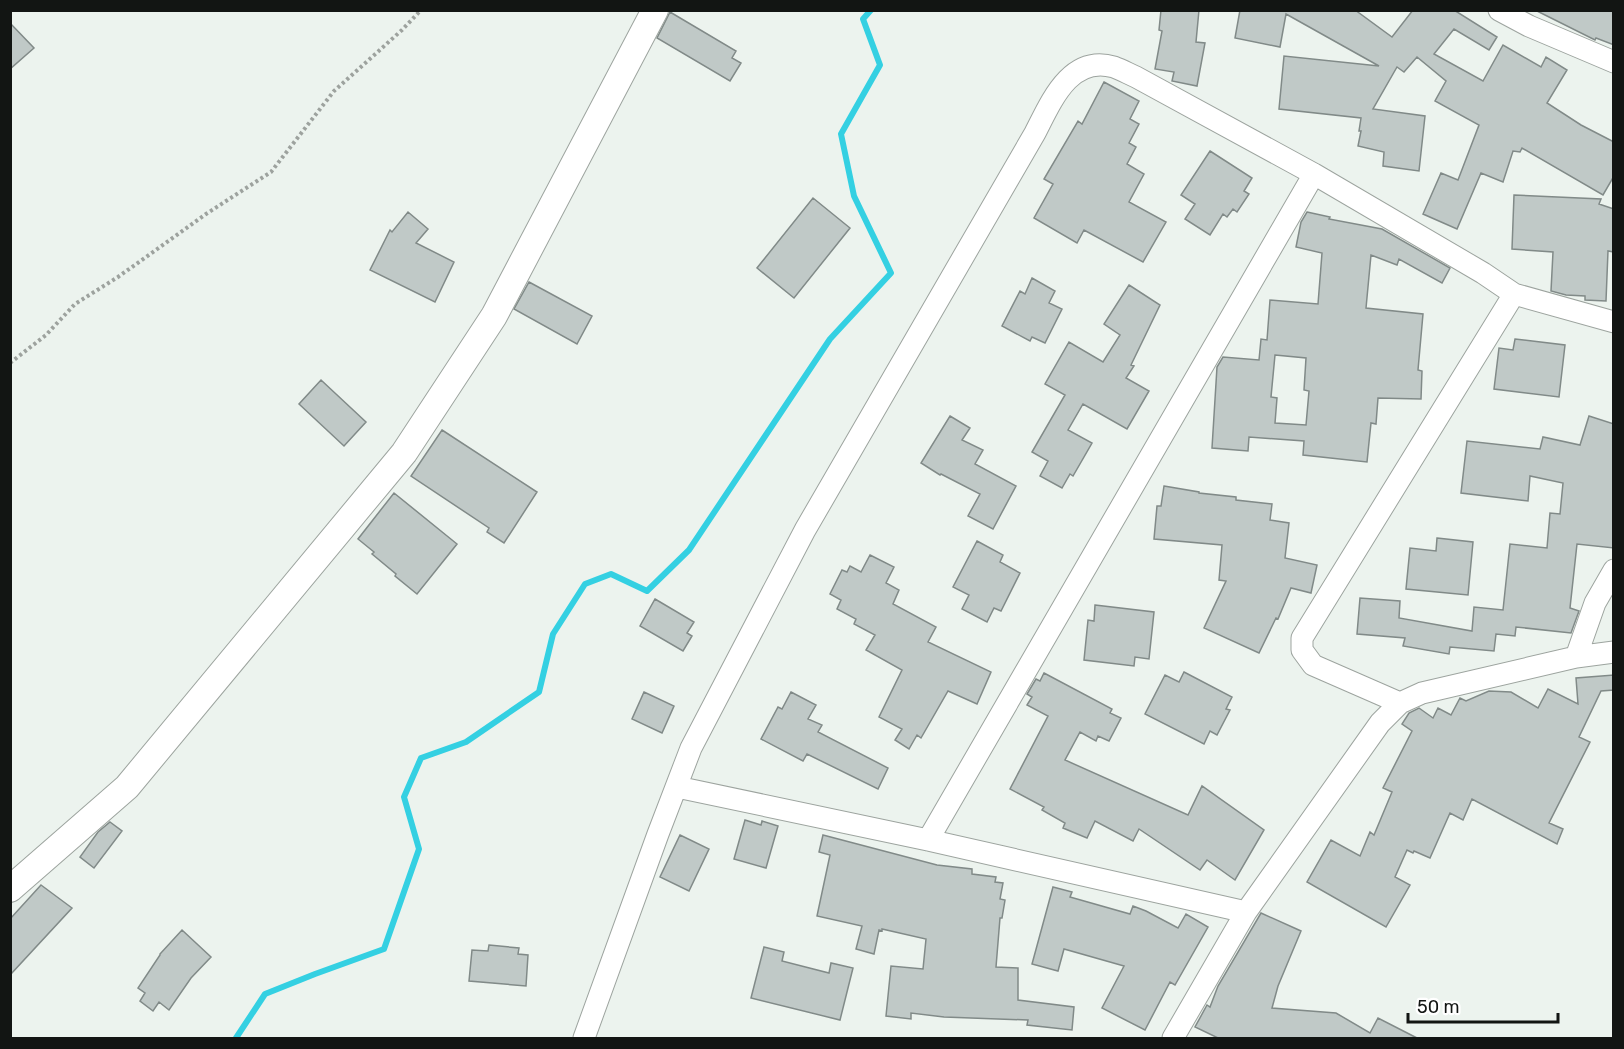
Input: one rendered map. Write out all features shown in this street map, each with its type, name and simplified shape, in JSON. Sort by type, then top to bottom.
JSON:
[{"type":"street","points":[[10,889],[127,787],[404,453],[494,316],[655,10]]},
{"type":"street","points":[[1499,10],[1532,18],[1614,63]]},
{"type":"street","points":[[584,1038],[691,748],[805,530],[1056,94],[1075,72],[1093,65],[1113,67],[1136,77],[1314,174],[1483,273],[1514,294],[1614,322]]},
{"type":"street","points":[[928,840],[1314,174]]},
{"type":"street","points":[[1400,703],[1313,665],[1302,650],[1302,638],[1514,294]]},
{"type":"street","points":[[1576,657],[1595,603],[1614,570]]},
{"type":"street","points":[[1173,1038],[1246,912],[1380,723],[1400,703],[1422,693],[1576,657],[1614,652]]},
{"type":"street","points":[[676,787],[928,840],[1246,912]]},
{"type":"path","points":[[10,363],[46,335],[75,303],[118,277],[206,214],[271,172],[334,91],[421,10]]},
{"type":"building","points":[[1161,10],[1199,10],[1196,42],[1205,43],[1197,86],[1172,81],[1174,72],[1155,69],[1162,31],[1159,30]]},
{"type":"building","points":[[1240,10],[1355,10],[1392,37],[1413,10],[1454,10],[1497,37],[1489,50],[1454,29],[1434,54],[1483,81],[1503,45],[1541,67],[1546,57],[1567,70],[1547,103],[1581,125],[1614,142],[1614,176],[1603,195],[1522,148],[1520,152],[1513,151],[1503,182],[1481,173],[1457,229],[1423,214],[1441,173],[1458,180],[1479,125],[1435,101],[1446,81],[1417,57],[1404,72],[1397,67],[1373,109],[1425,116],[1419,171],[1383,166],[1384,152],[1358,146],[1361,118],[1279,109],[1284,56],[1379,66],[1286,14],[1280,47],[1235,38]]},
{"type":"building","points":[[1535,10],[1614,10],[1614,45],[1596,38],[1595,40]]},
{"type":"building","points":[[670,12],[736,51],[732,58],[741,63],[730,81],[657,38]]},
{"type":"building","points":[[10,23],[34,48],[10,69]]},
{"type":"building","points":[[1104,82],[1139,101],[1130,119],[1139,124],[1129,143],[1136,147],[1127,164],[1144,174],[1129,202],[1166,222],[1143,262],[1084,230],[1077,243],[1034,218],[1053,184],[1044,179],[1078,121],[1082,124]]},
{"type":"building","points":[[1210,151],[1252,178],[1244,191],[1249,194],[1237,212],[1233,209],[1227,217],[1223,214],[1210,235],[1185,219],[1195,204],[1181,195]]},
{"type":"building","points":[[1514,195],[1601,199],[1599,204],[1614,209],[1614,252],[1608,251],[1606,301],[1585,300],[1585,296],[1551,291],[1553,252],[1512,249]]},
{"type":"building","points":[[813,198],[850,228],[794,298],[757,268]]},
{"type":"building","points":[[408,212],[428,229],[416,243],[454,262],[435,302],[370,270],[390,230],[392,232]]},
{"type":"building","points":[[1307,212],[1330,217],[1329,219],[1382,229],[1450,268],[1442,283],[1399,259],[1397,265],[1371,255],[1366,308],[1423,314],[1418,370],[1422,371],[1421,399],[1378,398],[1376,424],[1371,423],[1367,462],[1303,455],[1304,441],[1249,437],[1248,451],[1212,448],[1217,367],[1223,357],[1259,360],[1261,339],[1267,340],[1270,300],[1318,304],[1322,253],[1296,247],[1301,222]],"holes":[[[1275,355],[1306,358],[1304,390],[1309,391],[1306,425],[1275,423],[1277,398],[1271,397]]]},
{"type":"building","points":[[1032,278],[1055,291],[1049,303],[1062,309],[1045,343],[1032,337],[1030,341],[1002,326],[1020,291],[1025,294]]},
{"type":"building","points":[[529,282],[592,316],[577,344],[514,309]]},
{"type":"building","points":[[1129,285],[1160,305],[1131,365],[1134,366],[1126,378],[1149,391],[1127,429],[1083,404],[1068,430],[1092,443],[1073,476],[1070,474],[1062,488],[1040,476],[1048,461],[1032,452],[1065,395],[1045,384],[1069,342],[1103,362],[1120,335],[1104,324]]},
{"type":"building","points":[[1515,339],[1565,345],[1559,397],[1494,389],[1499,348],[1513,350]]},
{"type":"building","points":[[321,380],[366,422],[344,446],[299,404]]},
{"type":"building","points":[[950,416],[970,428],[962,440],[983,450],[975,464],[1016,486],[993,529],[968,516],[980,494],[921,463]]},
{"type":"building","points":[[1589,416],[1614,424],[1614,548],[1577,544],[1570,608],[1579,611],[1571,633],[1516,627],[1515,636],[1496,634],[1494,651],[1450,647],[1449,654],[1403,646],[1405,638],[1357,634],[1360,598],[1400,601],[1399,618],[1472,631],[1474,607],[1503,610],[1510,544],[1547,548],[1550,513],[1560,514],[1563,483],[1530,476],[1528,501],[1461,493],[1467,441],[1540,449],[1543,437],[1580,445]]},
{"type":"building","points":[[442,430],[537,492],[504,543],[487,532],[489,528],[411,476]]},
{"type":"building","points":[[1164,486],[1236,497],[1236,500],[1272,504],[1270,520],[1289,523],[1285,558],[1317,565],[1311,593],[1291,588],[1278,619],[1276,618],[1259,653],[1204,628],[1226,581],[1219,580],[1222,545],[1154,539],[1157,506],[1161,506]]},
{"type":"building","points":[[394,493],[457,544],[417,594],[395,576],[396,574],[372,554],[374,552],[358,539]]},
{"type":"building","points":[[1437,538],[1473,542],[1468,595],[1406,589],[1410,548],[1436,551]]},
{"type":"building","points":[[977,541],[1003,555],[1000,562],[1020,573],[1001,611],[994,608],[987,622],[962,609],[969,595],[953,587]]},
{"type":"building","points":[[870,555],[894,567],[886,583],[899,590],[893,604],[936,627],[928,642],[991,672],[977,704],[948,691],[921,738],[917,735],[909,749],[895,740],[902,729],[879,717],[902,670],[866,650],[875,635],[854,624],[856,619],[837,609],[841,600],[830,594],[842,570],[847,572],[850,566],[861,572]]},
{"type":"building","points":[[655,599],[694,622],[687,633],[692,636],[683,651],[640,626]]},
{"type":"building","points":[[1095,605],[1154,612],[1149,659],[1135,657],[1134,666],[1084,660],[1088,620],[1094,621]]},
{"type":"building","points":[[1184,672],[1232,697],[1226,709],[1230,710],[1217,735],[1210,731],[1204,744],[1145,714],[1165,675],[1179,682]]},
{"type":"building","points":[[1044,673],[1112,709],[1110,713],[1121,718],[1109,741],[1098,736],[1096,741],[1080,732],[1065,760],[1188,815],[1202,786],[1264,830],[1235,880],[1207,860],[1200,870],[1139,829],[1133,841],[1095,821],[1087,838],[1063,828],[1065,823],[1042,810],[1044,807],[1010,789],[1048,716],[1027,705],[1032,697],[1027,694],[1036,679],[1040,681]]},
{"type":"building","points":[[1614,675],[1614,690],[1601,691],[1579,737],[1590,742],[1549,823],[1563,829],[1557,844],[1472,799],[1463,820],[1450,813],[1430,858],[1407,850],[1395,877],[1410,885],[1386,927],[1307,882],[1331,840],[1360,856],[1370,832],[1374,835],[1392,792],[1383,788],[1412,731],[1402,724],[1409,713],[1419,708],[1433,718],[1438,708],[1451,715],[1460,698],[1466,701],[1489,691],[1511,692],[1538,708],[1548,689],[1578,704],[1576,678]]},
{"type":"building","points":[[644,692],[674,706],[662,733],[632,719]]},
{"type":"building","points":[[791,692],[816,705],[808,719],[822,725],[818,732],[888,768],[878,789],[807,754],[803,761],[761,739],[778,707],[782,709]]},
{"type":"building","points":[[745,820],[761,825],[762,821],[778,826],[766,868],[734,859]]},
{"type":"building","points":[[110,822],[122,831],[94,868],[80,857],[98,832]]},
{"type":"building","points":[[680,835],[709,849],[689,891],[660,877]]},
{"type":"building","points":[[823,835],[937,865],[972,869],[972,874],[996,877],[995,882],[1003,883],[1000,899],[1005,900],[1002,918],[1000,918],[996,967],[1018,968],[1018,1000],[1074,1007],[1072,1030],[1027,1025],[1028,1020],[944,1017],[911,1013],[911,1019],[886,1016],[891,966],[923,969],[926,939],[882,929],[882,931],[879,930],[874,954],[856,949],[862,926],[817,916],[830,855],[819,852]]},
{"type":"building","points":[[41,885],[72,908],[10,975],[10,919]]},
{"type":"building","points":[[1053,887],[1072,892],[1070,897],[1130,914],[1133,906],[1178,928],[1186,914],[1208,927],[1175,985],[1170,982],[1145,1030],[1102,1008],[1124,966],[1064,949],[1058,971],[1032,964]]},
{"type":"building","points":[[1261,913],[1301,931],[1278,986],[1272,1008],[1336,1013],[1370,1033],[1378,1018],[1417,1038],[1218,1038],[1195,1027],[1207,1005],[1210,1007],[1218,986]]},
{"type":"building","points":[[182,930],[211,957],[191,978],[169,1010],[159,1002],[153,1011],[140,1001],[145,993],[138,988],[160,954]]},
{"type":"building","points":[[489,945],[519,948],[518,954],[528,955],[526,986],[469,981],[472,950],[488,951]]},
{"type":"building","points":[[764,947],[784,952],[782,961],[829,973],[831,963],[853,968],[840,1020],[751,998]]},
{"type":"waterway","points":[[236,1038],[265,994],[384,949],[419,849],[404,797],[421,758],[466,742],[539,692],[553,634],[585,584],[611,574],[647,591],[689,550],[830,339],[891,273],[854,196],[841,134],[880,65],[863,19],[871,10]]}]
